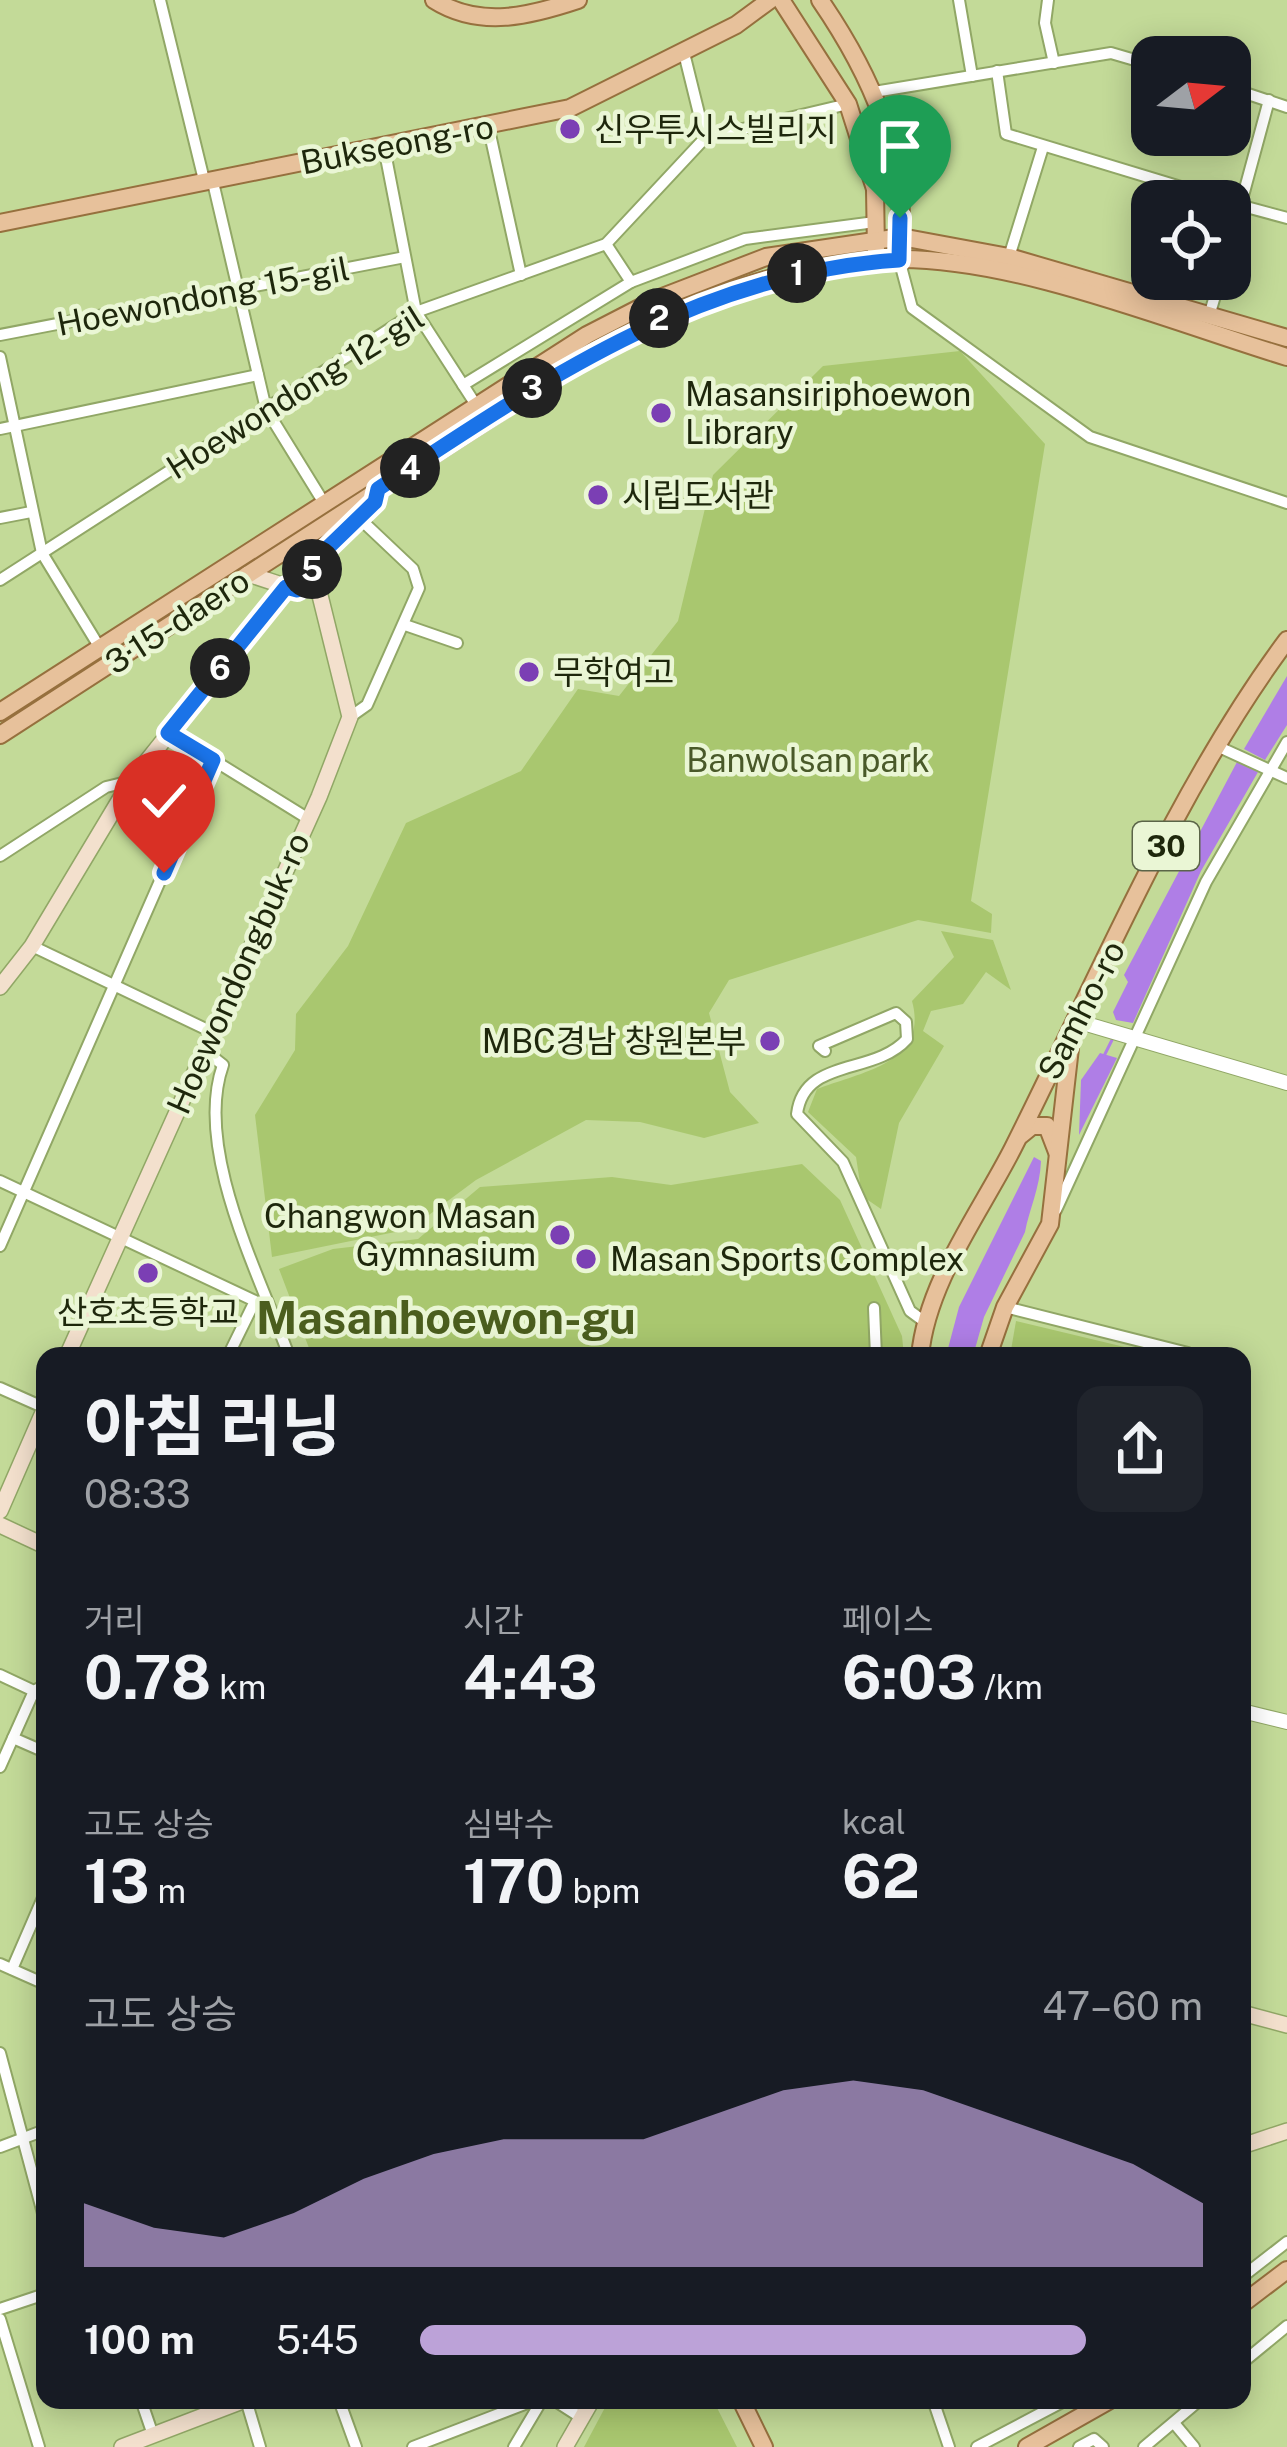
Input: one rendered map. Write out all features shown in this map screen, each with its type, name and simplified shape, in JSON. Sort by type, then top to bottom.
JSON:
[{"type":"main road","points":[[434,0],[473,17],[500,19],[578,0]]},
{"type":"main road","name":"Bukseong-ro","points":[[0,223],[571,108],[684,52],[770,0]]},
{"type":"main road","points":[[781,0],[800,22],[848,104],[875,190],[876,261]]},
{"type":"main road","points":[[820,0],[874,92],[899,187],[899,260]]},
{"type":"main road","name":"3·15-daero","points":[[0,712],[587,335],[657,299],[766,257],[875,231],[1009,257],[1287,338]]},
{"type":"main road","name":"3·15-daero","points":[[0,735],[519,396],[663,316],[773,277],[876,261],[965,264],[1287,357]]},
{"type":"main road","points":[[350,717],[312,563],[375,502],[378,489]]},
{"type":"main road","points":[[248,574],[297,590],[313,581]]},
{"type":"main road","points":[[0,987],[32,946],[131,781],[286,587]]},
{"type":"main road","name":"Samho-ro","points":[[921,1347],[925,1322],[1073,1020],[1287,622]]},
{"type":"main road","name":"Samho-ro","points":[[1262,673],[1287,644]]},
{"type":"main road","name":"Hoewondongbuk-ro","points":[[72,1347],[350,717]]},
{"type":"main road","points":[[991,1347],[1005,1306],[1050,1224],[1059,1177],[1073,1020]]},
{"type":"main road","points":[[1014,1145],[1025,1130],[1047,1126],[1055,1142],[1059,1177]]},
{"type":"main road","points":[[0,1511],[36,1429]]},
{"type":"main road","points":[[0,1525],[36,1542]]},
{"type":"main road","points":[[1251,2015],[1287,2025]]},
{"type":"main road","points":[[1251,2143],[1287,2131]]},
{"type":"main road","points":[[1251,2297],[1287,2270]]},
{"type":"main road","points":[[122,2447],[222,2409]]},
{"type":"main road","points":[[566,2447],[587,2409]]},
{"type":"main road","points":[[745,2409],[764,2447]]},
{"type":"main road","points":[[1027,2447],[1094,2409]]},
{"type":"street","points":[[160,0],[240,291],[266,409],[324,503]]},
{"type":"street","points":[[959,0],[972,76]]},
{"type":"street","points":[[1048,0],[1046,22],[1054,63]]},
{"type":"street","points":[[684,52],[705,138],[848,104]]},
{"type":"street","points":[[874,92],[1111,53],[1131,59]]},
{"type":"street","points":[[997,71],[1006,134],[1155,180]]},
{"type":"street","points":[[1251,94],[1287,107]]},
{"type":"street","points":[[1241,180],[1269,100]]},
{"type":"street","points":[[488,125],[521,274]]},
{"type":"street","name":"Hoewondong 12-gil","points":[[0,580],[416,312],[606,244],[705,138]]},
{"type":"street","points":[[384,147],[416,312],[476,405]]},
{"type":"street","points":[[1009,257],[1043,147]]},
{"type":"street","points":[[1251,208],[1287,218]]},
{"type":"street","points":[[463,385],[631,282],[745,239],[875,231]]},
{"type":"street","points":[[606,244],[631,282]]},
{"type":"street","name":"Hoewondong 15-gil","points":[[0,335],[405,257]]},
{"type":"street","points":[[899,260],[912,308],[1090,437],[1287,502]]},
{"type":"street","points":[[1209,316],[1214,300]]},
{"type":"street","points":[[0,357],[42,553],[100,648]]},
{"type":"street","points":[[0,429],[258,375]]},
{"type":"street","points":[[0,518],[32,512]]},
{"type":"street","points":[[350,717],[367,705],[405,625],[419,580],[358,517]]},
{"type":"street","points":[[405,625],[458,643]]},
{"type":"street","points":[[168,733],[307,818]]},
{"type":"street","points":[[1050,1224],[1206,882],[1266,769],[1287,742]]},
{"type":"street","points":[[1219,747],[1287,778]]},
{"type":"street","points":[[0,1246],[213,760]]},
{"type":"street","points":[[0,856],[106,787],[131,781]]},
{"type":"street","points":[[32,946],[212,1032]]},
{"type":"street","points":[[825,1051],[818,1046],[896,1012],[905,1022],[907,1039],[893,1055],[812,1078],[799,1097],[797,1114],[843,1162],[910,1312],[925,1322]]},
{"type":"street","points":[[1073,1020],[1287,1083]]},
{"type":"street","points":[[204,1050],[223,1065],[217,1082],[216,1146],[286,1347]]},
{"type":"street","points":[[0,1181],[255,1300]]},
{"type":"street","points":[[232,1347],[265,1289]]},
{"type":"street","points":[[1005,1306],[1165,1347]]},
{"type":"street","points":[[874,1308],[876,1347]]},
{"type":"street","points":[[0,1388],[36,1404]]},
{"type":"street","points":[[0,1675],[36,1687]]},
{"type":"street","points":[[0,1767],[36,1694]]},
{"type":"street","points":[[1251,1713],[1287,1722]]},
{"type":"street","points":[[13,1738],[36,1748]]},
{"type":"street","points":[[36,1910],[6,1967],[36,1980]]},
{"type":"street","points":[[0,2053],[36,2189]]},
{"type":"street","points":[[0,2147],[36,2133]]},
{"type":"street","points":[[1251,2270],[1287,2242]]},
{"type":"street","points":[[0,2309],[36,2297]]},
{"type":"street","points":[[0,2319],[39,2447]]},
{"type":"street","points":[[1251,2356],[1287,2326]]},
{"type":"street","points":[[144,2409],[153,2435]]},
{"type":"street","points":[[249,2409],[260,2447]]},
{"type":"street","points":[[342,2409],[356,2447]]},
{"type":"street","points":[[412,2447],[515,2409]]},
{"type":"street","points":[[514,2447],[534,2409]]},
{"type":"street","points":[[568,2409],[582,2418]]},
{"type":"street","points":[[936,2409],[950,2447]]},
{"type":"street","points":[[977,2447],[1049,2409]]},
{"type":"street","points":[[1144,2447],[1190,2409]]},
{"type":"street","points":[[1174,2423],[1194,2447]]},
{"type":"street","points":[[1079,2447],[1094,2438],[1103,2447]]},
{"type":"green space","name":"Banwolsan park","points":[[960,351],[1045,444],[971,901],[992,914],[991,933],[918,920],[729,980],[709,1013],[730,1092],[759,1123],[704,1138],[640,1122],[586,1120],[476,1180],[410,1229],[272,1257],[255,1115],[295,1050],[296,1014],[348,946],[406,823],[521,771],[578,689],[619,696],[678,621],[713,475],[823,366]]},
{"type":"green space","points":[[941,931],[993,940],[1011,990],[986,972],[963,1004],[931,1011],[923,1031],[944,1046],[899,1123],[881,1209],[862,1196],[856,1157],[808,1112],[817,1089],[887,1062],[911,1039],[912,1001],[954,957]]},
{"type":"green space","name":"Masan Sports Complex","points":[[802,1164],[840,1200],[903,1347],[309,1347],[279,1269],[333,1249],[418,1239],[480,1187],[612,1177],[671,1185]]},
{"type":"green space","points":[[1016,1321],[1124,1347],[1012,1347]]},
{"type":"green space","points":[[604,2409],[718,2409],[737,2447],[584,2447]]},
{"type":"shaded area","points":[[1287,676],[1287,725],[1265,760],[1244,749]]},
{"type":"shaded area","points":[[1237,762],[1258,772],[1201,871],[1133,1023],[1116,1020],[1113,1012],[1128,982],[1124,975]]},
{"type":"shaded area","points":[[1100,1053],[1117,1058],[1079,1135],[1081,1080]]},
{"type":"shaded area","points":[[1034,1157],[1041,1161],[1040,1171],[1025,1232],[984,1317],[976,1347],[948,1347],[959,1307]]},
{"type":"waterway","points":[[1103,1058],[1112,1040]]},
{"type":"place","name":"신우투시스빌리지","points":[[570,129]]},
{"type":"place","name":"Masansiriphoewon Library","points":[[661,413]]},
{"type":"place","name":"시립도서관","points":[[598,495]]},
{"type":"place","name":"무학여고","points":[[529,672]]},
{"type":"place","name":"MBC경남 창원본부","points":[[770,1041]]},
{"type":"place","name":"Changwon Masan Gymnasium","points":[[560,1235]]},
{"type":"place","name":"Masan Sports Complex","points":[[586,1259]]},
{"type":"place","name":"산호초등학교","points":[[148,1273]]},
{"type":"district","name":"Masanhoewon-gu","points":[[446,1317]]},
{"type":"route","points":[[164,873],[213,760],[168,733],[286,587],[297,590],[313,581],[312,563],[344,527],[375,502],[378,489],[519,396],[663,316],[773,277],[899,260],[900,218]]}]
